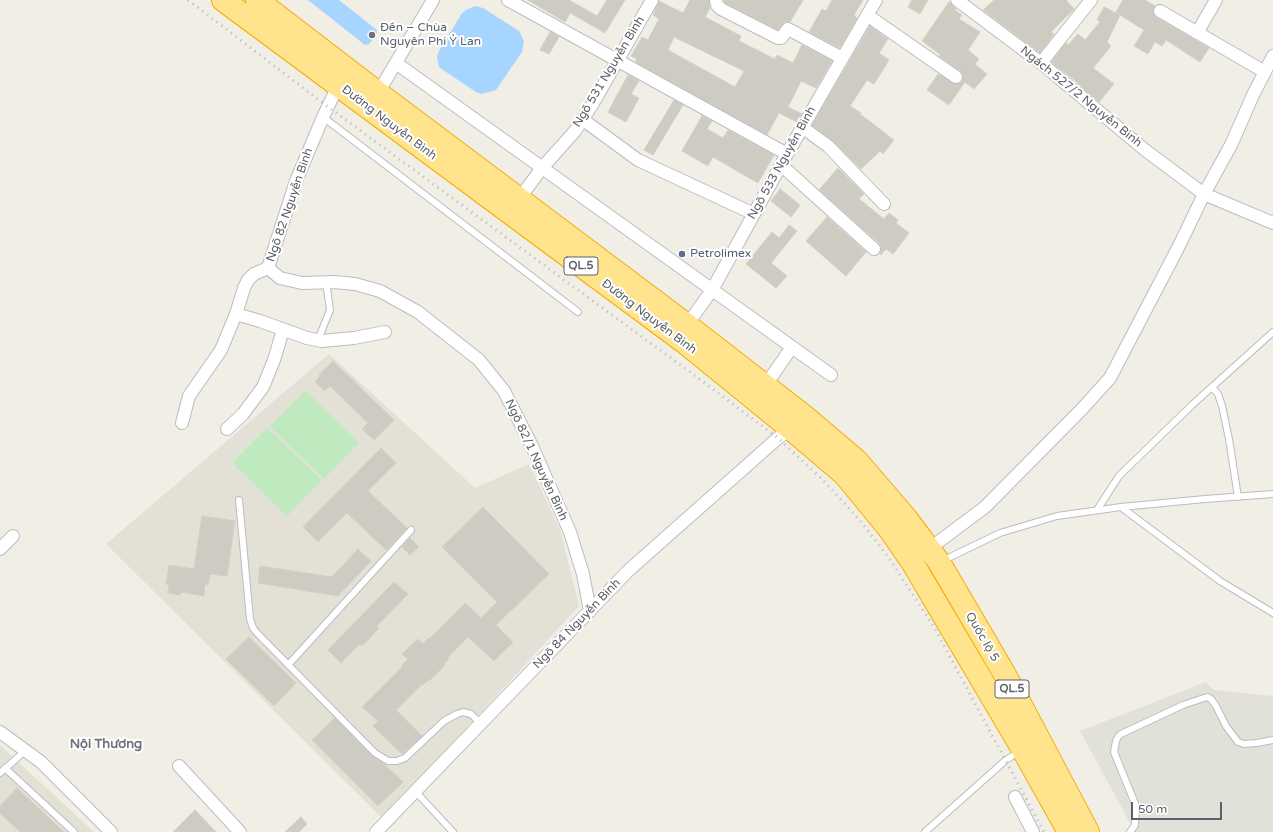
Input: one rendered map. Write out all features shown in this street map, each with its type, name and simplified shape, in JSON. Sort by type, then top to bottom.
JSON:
[{"type":"highway","name":"Đường Nguyễn Bình","points":[[223,0],[684,342],[791,429],[844,474],[890,530],[912,562]]},
{"type":"highway","name":"Đường Nguyễn Bình","points":[[259,0],[378,93],[687,325],[804,416],[857,461],[906,518],[934,556]]},
{"type":"highway","name":"Quốc lộ 5","points":[[934,556],[1004,673],[1088,832]]},
{"type":"highway","name":"Quốc lộ 5","points":[[912,562],[1023,750],[1068,832]]},
{"type":"street","points":[[378,93],[433,0]]},
{"type":"street","points":[[508,0],[787,154]]},
{"type":"street","name":"Ngõ 531 Nguyễn Bình","points":[[519,198],[542,168],[570,136],[582,119],[618,61],[652,0]]},
{"type":"street","points":[[716,0],[717,5],[721,9],[778,38],[781,38],[788,30],[792,31],[842,58]]},
{"type":"street","name":"Ngõ 533 Nguyễn Bình","points":[[687,325],[712,290],[787,154],[876,0]]},
{"type":"street","name":"Ngách 527/2 Nguyễn Bình","points":[[957,0],[1041,63],[1146,150],[1204,194],[1273,223]]},
{"type":"street","points":[[1041,63],[1090,0]]},
{"type":"street","points":[[1197,33],[1216,0]]},
{"type":"street","points":[[1160,11],[1265,72]]},
{"type":"street","points":[[867,15],[956,77]]},
{"type":"street","points":[[934,556],[1081,410],[1110,378],[1179,246],[1204,194],[1231,145],[1253,95],[1273,56]]},
{"type":"street","points":[[396,63],[831,375]]},
{"type":"street","name":"Ngõ 82 Nguyễn Bình","points":[[182,423],[189,396],[221,350],[248,280],[254,274],[268,268],[296,181],[338,86]]},
{"type":"street","points":[[582,119],[638,160],[754,214]]},
{"type":"street","points":[[802,128],[828,146],[884,204]]},
{"type":"street","points":[[781,165],[874,249]]},
{"type":"street","name":"Ngõ 82/1 Nguyễn Bình","points":[[268,268],[280,278],[302,283],[326,282],[355,284],[380,291],[418,312],[479,360],[504,391],[531,444],[570,532],[583,574],[590,611]]},
{"type":"street","points":[[236,314],[307,338],[318,340],[354,338],[385,332]]},
{"type":"street","points":[[226,429],[243,414],[263,387],[274,360],[283,330]]},
{"type":"street","points":[[766,386],[792,347]]},
{"type":"street","name":"Ngõ 84 Nguyễn Bình","points":[[376,832],[635,565],[778,438],[791,429]]},
{"type":"street","points":[[0,550],[13,536]]},
{"type":"street","points":[[0,732],[40,762],[112,832]]},
{"type":"street","points":[[179,766],[240,832]]},
{"type":"street","points":[[1015,798],[1033,832]]},
{"type":"lane","points":[[323,117],[578,312]]},
{"type":"lane","points":[[318,340],[330,310],[326,282]]},
{"type":"lane","points":[[1097,510],[1119,476],[1212,387],[1273,332]]},
{"type":"lane","points":[[1212,387],[1218,394],[1222,406],[1238,497]]},
{"type":"lane","points":[[934,556],[1000,533],[1057,516],[1121,507],[1273,494]]},
{"type":"lane","points":[[239,500],[251,623],[257,634],[375,752],[388,761],[397,761],[405,758],[430,732],[456,714],[464,712],[471,714],[481,724]]},
{"type":"lane","points":[[1121,507],[1220,581],[1273,613]]},
{"type":"lane","points":[[288,665],[411,530]]},
{"type":"lane","points":[[1130,832],[1136,825],[1136,806],[1114,752],[1116,742],[1121,734],[1183,705],[1207,697],[1211,699],[1216,706],[1226,726],[1238,742],[1244,744],[1257,744],[1273,740]]},
{"type":"lane","points":[[925,832],[1006,760],[1023,750]]},
{"type":"lane","points":[[0,773],[25,751]]},
{"type":"lane","points":[[5,768],[74,832]]},
{"type":"lane","points":[[415,791],[453,832]]},
{"type":"shaded area","points":[[329,354],[475,488],[529,464],[560,529],[579,606],[383,819],[106,544]]},
{"type":"shaded area","points":[[1206,682],[1214,690],[1273,696],[1273,832],[1135,832],[1080,731]]},
{"type":"shaded area","points":[[0,745],[94,832],[0,832]]},
{"type":"green space","points":[[305,390],[359,443],[324,479],[270,427]]},
{"type":"green space","points":[[267,428],[322,480],[287,516],[232,463]]},
{"type":"water","points":[[308,0],[339,0],[377,30],[377,34],[369,44],[365,45]]},
{"type":"water","points":[[475,6],[483,8],[519,31],[524,41],[522,52],[496,90],[481,94],[439,67],[437,57],[439,51],[462,13]]},
{"type":"building","points":[[528,0],[569,0],[597,16],[607,0],[625,0],[605,33],[570,13],[565,22]]},
{"type":"building","points":[[690,0],[709,0],[710,8],[705,17],[741,36],[739,41],[775,59],[777,55],[793,63],[802,45],[832,61],[816,88],[801,81],[788,107],[802,114],[797,122],[779,113],[767,135],[635,62],[637,59],[631,56],[642,37],[648,40],[659,19],[653,15],[659,1],[683,13]],"holes":[[[674,37],[744,71],[735,87],[668,50]]]},
{"type":"building","points":[[724,0],[803,0],[790,22],[784,22],[778,30],[725,3]]},
{"type":"building","points":[[832,0],[863,0],[854,15],[857,18],[840,48],[809,32],[822,9],[826,11]]},
{"type":"building","points":[[912,0],[928,0],[920,14],[908,7]]},
{"type":"building","points":[[994,0],[1066,0],[1074,9],[1051,32],[1054,34],[1040,53],[983,10]]},
{"type":"building","points":[[1123,0],[1145,0],[1155,6],[1153,11],[1156,17],[1209,48],[1200,62],[1166,40],[1162,46],[1155,42],[1148,54],[1134,46],[1144,30],[1116,12]]},
{"type":"building","points":[[949,2],[956,9],[955,10],[962,15],[959,19],[980,32],[968,50],[979,59],[975,64],[987,74],[974,89],[965,82],[949,105],[927,90],[938,74],[956,84],[962,82],[963,74],[922,41]]},
{"type":"building","points":[[1104,7],[1120,15],[1107,42],[1111,46],[1093,68],[1114,84],[1099,102],[1051,62],[1066,43],[1068,45],[1078,34],[1085,40],[1100,22],[1097,20]]},
{"type":"building","points":[[870,26],[888,39],[879,53],[889,60],[874,84],[867,80],[850,106],[894,140],[883,154],[880,151],[861,169],[833,141],[812,125]]},
{"type":"building","points":[[550,32],[559,37],[549,54],[540,50]]},
{"type":"building","points":[[628,75],[639,81],[631,94],[639,98],[626,122],[608,112]]},
{"type":"building","points":[[674,100],[683,105],[653,155],[644,150]]},
{"type":"building","points":[[702,116],[712,121],[707,129],[723,138],[728,130],[774,155],[758,183],[713,157],[708,166],[682,151]]},
{"type":"building","points":[[838,168],[864,194],[859,199],[884,219],[889,213],[898,220],[896,223],[909,233],[893,254],[886,249],[881,255],[881,247],[879,243],[819,190]]},
{"type":"building","points":[[780,189],[800,205],[791,217],[771,201]]},
{"type":"building","points":[[827,217],[866,252],[846,276],[806,241]]},
{"type":"building","points":[[789,225],[797,231],[771,263],[787,276],[776,288],[746,264],[772,232],[779,238]]},
{"type":"building","points":[[333,361],[394,420],[374,440],[362,429],[368,423],[330,386],[325,391],[315,382],[320,376],[319,375]]},
{"type":"building","points":[[381,448],[396,463],[368,491],[407,528],[386,550],[347,513],[318,542],[303,527]]},
{"type":"building","points":[[483,507],[549,574],[496,625],[513,642],[494,661],[468,637],[448,657],[449,658],[444,664],[445,665],[429,681],[428,680],[423,685],[422,684],[396,710],[422,736],[402,754],[373,726],[378,721],[362,707],[403,666],[402,665],[408,659],[402,654],[418,639],[423,644],[465,603],[481,618],[497,602],[442,547]]},
{"type":"building","points":[[202,516],[235,521],[227,576],[210,574],[208,585],[205,584],[204,596],[181,592],[180,595],[168,593],[169,585],[166,584],[169,565],[194,569]]},
{"type":"building","points":[[410,538],[419,547],[410,555],[402,547]]},
{"type":"building","points":[[358,549],[371,561],[338,596],[258,583],[260,566],[332,577]]},
{"type":"building","points":[[394,582],[408,594],[377,626],[379,628],[362,646],[360,644],[341,663],[328,650]]},
{"type":"building","points":[[249,637],[296,683],[274,706],[226,659]]},
{"type":"building","points":[[335,718],[372,756],[384,764],[403,782],[378,806],[312,740]]},
{"type":"building","points":[[17,788],[64,832],[20,832],[0,813],[0,806]]},
{"type":"building","points":[[195,810],[216,832],[173,832]]},
{"type":"building","points":[[301,817],[307,824],[299,832],[285,832]]},
{"type":"railway","points":[[188,0],[328,107],[778,438],[821,478],[858,518],[889,558],[934,627],[1044,832]]},
{"type":"place","name":"Đền – Chùa Nguyên Phi Ỷ Lan","points":[[372,35]]},
{"type":"place","name":"Petrolimex","points":[[682,254]]},
{"type":"district","name":"Nội Thương","points":[[106,745]]}]
